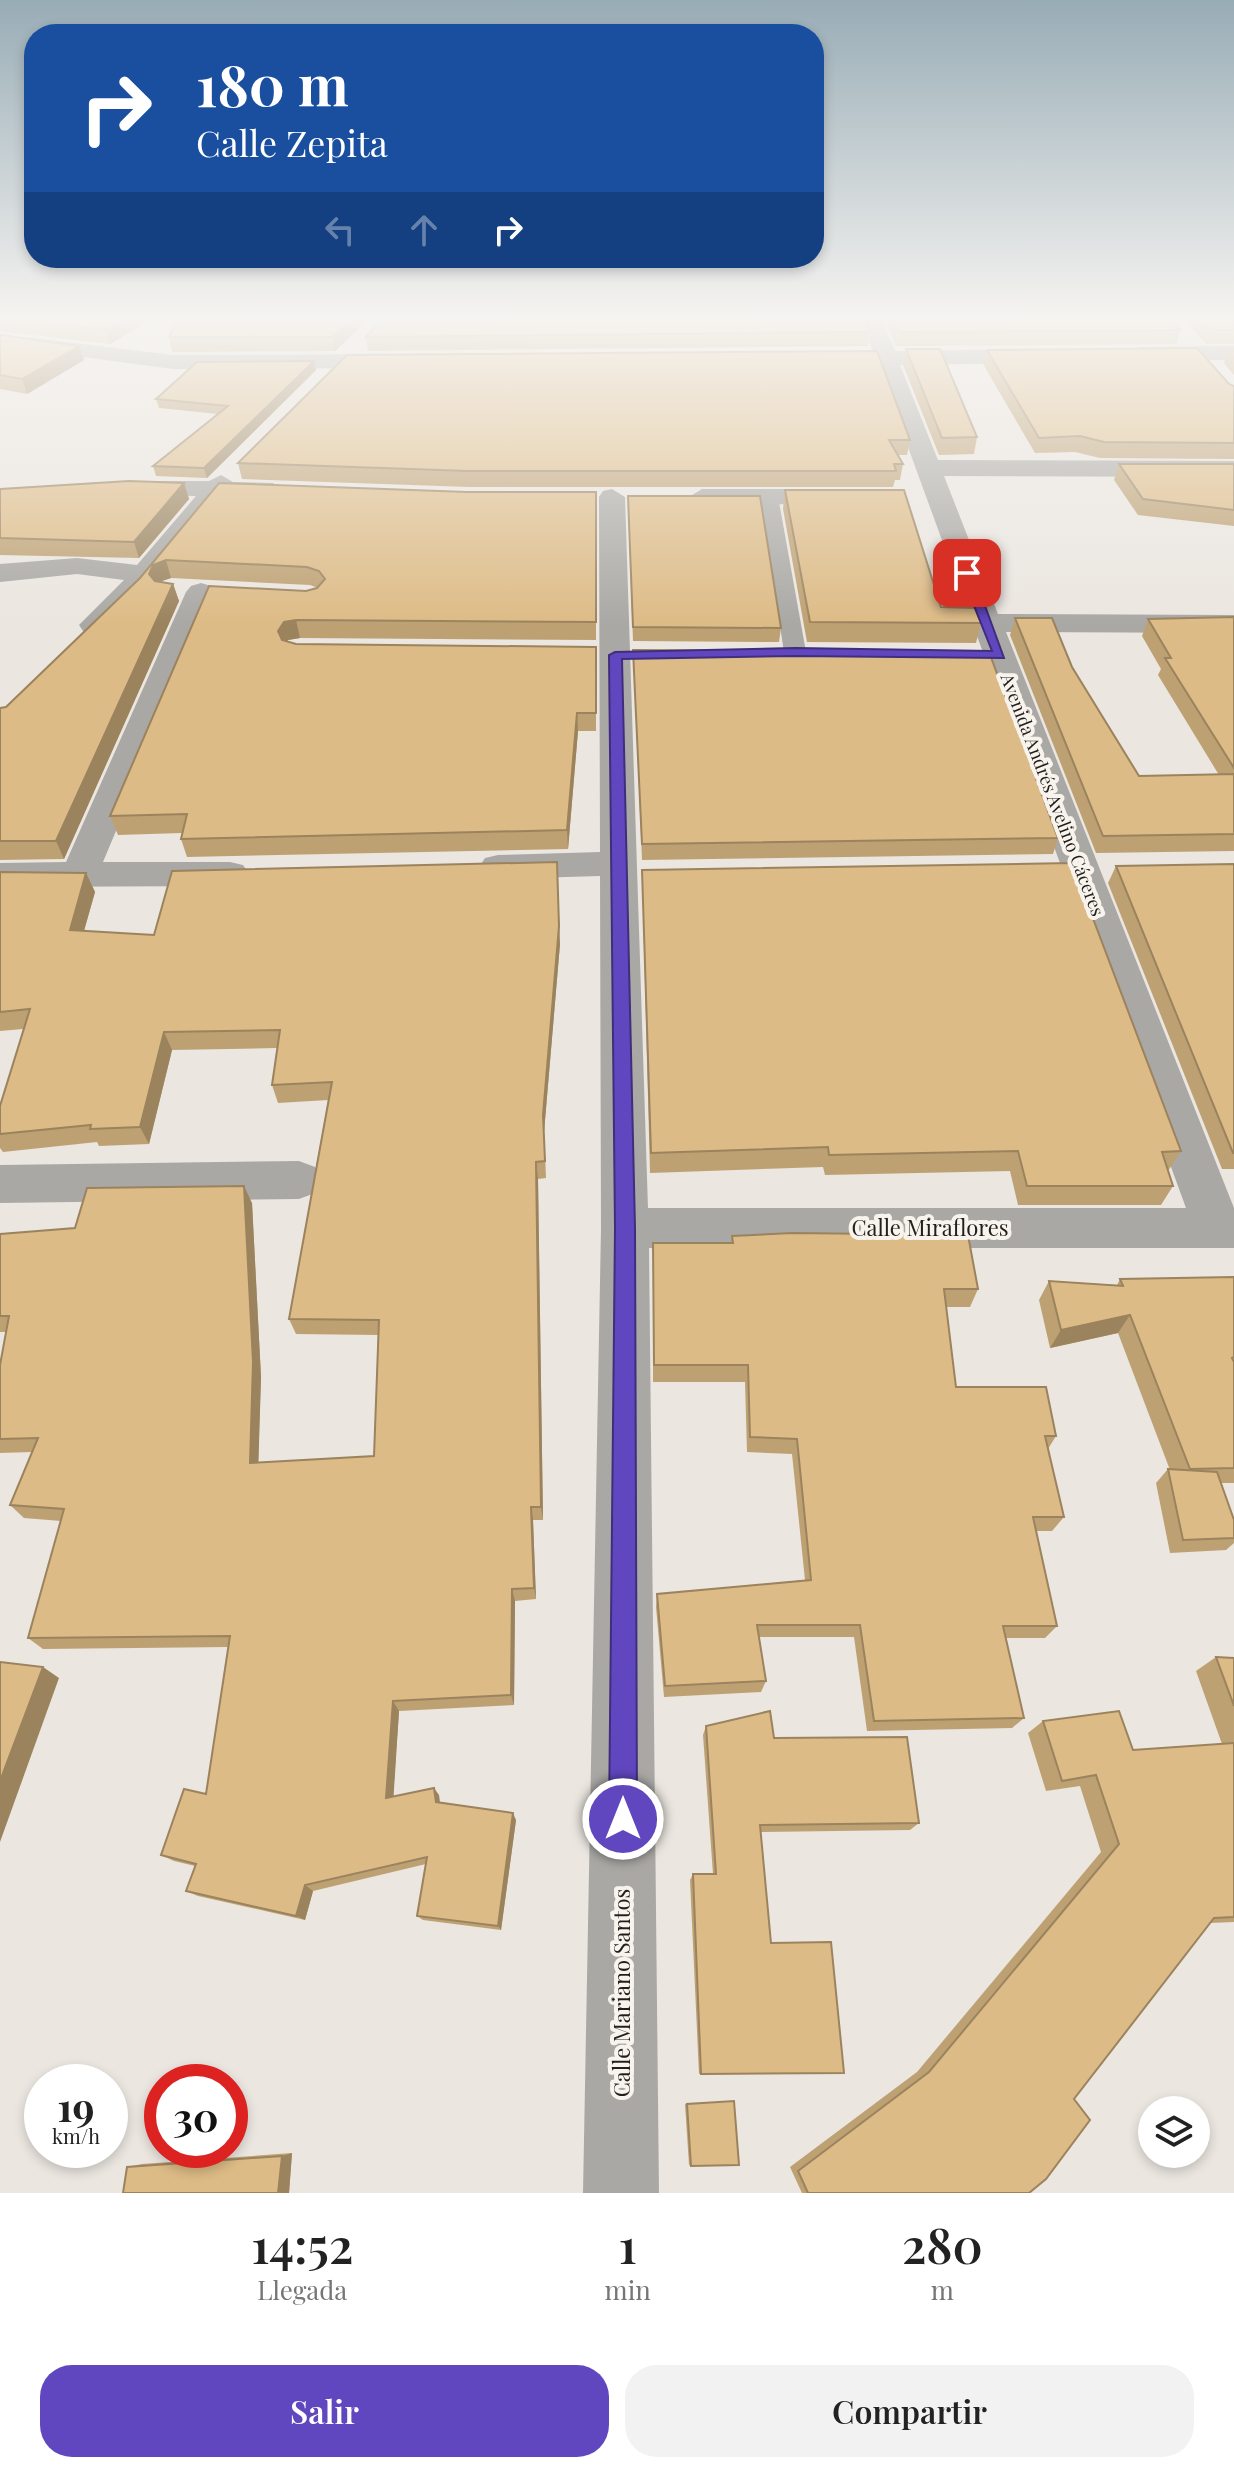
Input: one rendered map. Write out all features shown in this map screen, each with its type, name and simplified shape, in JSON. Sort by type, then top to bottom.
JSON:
[{"type":"street","name":"Avenida Andrés Avelino Cáceres","points":[[905,420],[925,488],[985,623],[984,655],[1079,868],[1226,1228]]},
{"type":"street","points":[[77,641],[137,581],[235,467]]},
{"type":"street","points":[[925,488],[1234,469]]},
{"type":"street","points":[[105,487],[295,492]]},
{"type":"street","name":"Calle Mariano Santos","points":[[612,497],[615,655],[630,871],[625,1228],[621,2193]]},
{"type":"street","points":[[675,497],[878,497]]},
{"type":"street","points":[[0,573],[77,566],[137,581],[217,593],[78,877]]},
{"type":"street","points":[[985,623],[1234,624]]},
{"type":"street","points":[[780,652],[826,652]]},
{"type":"street","points":[[464,868],[630,871]]},
{"type":"street","points":[[0,875],[262,874]]},
{"type":"street","points":[[0,1184],[299,1180]]},
{"type":"street","name":"Calle Miraflores","points":[[625,1228],[1226,1228]]},
{"type":"lane","points":[[769,496],[780,652]]},
{"type":"building","points":[[210,420],[253,420],[204,468],[153,466]]},
{"type":"building","points":[[281,420],[903,420],[910,440],[889,440],[903,464],[894,464],[896,471],[468,471],[238,463]]},
{"type":"building","points":[[935,420],[970,420],[977,437],[942,438]]},
{"type":"building","points":[[1029,420],[1234,420],[1234,443],[1104,442],[1080,436],[1039,438]]},
{"type":"building","points":[[1119,464],[1234,464],[1234,510],[1143,499]]},
{"type":"building","points":[[129,481],[184,483],[134,542],[0,538],[0,489]]},
{"type":"building","points":[[219,483],[467,492],[596,492],[596,622],[296,620],[284,622],[278,631],[282,640],[296,644],[596,647],[596,713],[577,713],[567,830],[181,839],[187,814],[110,816],[209,586],[306,591],[317,588],[325,579],[319,571],[307,567],[166,560],[153,565],[149,574],[155,581],[173,584],[56,841],[0,841],[0,708],[6,707],[140,578]]},
{"type":"building","points":[[785,490],[904,490],[941,607],[975,608],[981,623],[810,622]]},
{"type":"building","points":[[628,496],[760,496],[781,628],[633,627]]},
{"type":"building","points":[[1234,617],[1234,768],[1165,658],[1171,658],[1148,619]]},
{"type":"building","points":[[1015,618],[1052,618],[1072,667],[1139,776],[1234,774],[1234,834],[1103,836]]},
{"type":"building","points":[[633,650],[989,652],[1058,838],[642,844]]},
{"type":"building","points":[[557,862],[559,926],[543,1115],[545,1161],[536,1162],[541,1507],[531,1507],[534,1588],[512,1589],[511,1695],[393,1701],[386,1798],[434,1788],[436,1802],[513,1813],[498,1926],[417,1916],[427,1857],[305,1885],[296,1916],[186,1891],[196,1864],[161,1855],[184,1789],[206,1794],[230,1636],[28,1638],[64,1509],[10,1505],[38,1438],[0,1439],[0,1365],[9,1316],[0,1316],[0,1234],[75,1228],[87,1188],[244,1186],[253,1362],[250,1463],[374,1456],[379,1320],[289,1319],[332,1082],[272,1085],[280,1030],[164,1032],[140,1127],[90,1129],[91,1125],[0,1134],[0,1106],[30,1009],[0,1012],[0,872],[86,873],[70,930],[154,935],[172,871]]},
{"type":"building","points":[[1072,863],[1181,1151],[1162,1152],[1173,1186],[1027,1186],[1018,1151],[829,1155],[828,1147],[651,1153],[642,870]]},
{"type":"building","points":[[1234,864],[1234,1153],[1233,1153],[1116,866]]},
{"type":"building","points":[[792,1233],[968,1235],[978,1289],[944,1289],[956,1387],[1046,1387],[1056,1436],[1045,1436],[1064,1517],[1033,1517],[1057,1626],[1003,1626],[1024,1718],[874,1721],[860,1625],[757,1625],[766,1681],[665,1686],[657,1594],[811,1580],[797,1439],[750,1437],[748,1365],[654,1365],[653,1243],[733,1243],[732,1236]]},
{"type":"building","points":[[1234,1277],[1234,1468],[1190,1469],[1130,1315],[1061,1330],[1049,1281],[1123,1286],[1120,1279]]},
{"type":"building","points":[[1168,1469],[1217,1472],[1234,1520],[1234,1538],[1183,1540]]},
{"type":"building","points":[[1216,1657],[1234,1658],[1234,1706]]},
{"type":"building","points":[[0,1662],[43,1667],[0,1781]]},
{"type":"building","points":[[770,1711],[774,1738],[907,1737],[919,1823],[760,1825],[771,1943],[831,1942],[844,2073],[701,2074],[693,1874],[716,1874],[706,1726]]},
{"type":"building","points":[[1119,1711],[1133,1750],[1234,1743],[1234,1917],[1214,1918],[1074,2099],[1090,2120],[1046,2179],[1029,2193],[808,2193],[798,2171],[929,2072],[1119,1844],[1096,1775],[1062,1781],[1043,1721]]},
{"type":"building","points":[[734,2101],[739,2165],[691,2166],[687,2104]]},
{"type":"building","points":[[282,2156],[278,2193],[123,2193],[128,2167],[248,2168],[248,2158]]},
{"type":"route","points":[[623,1819],[625,1228],[615,655],[795,652],[1000,655],[967,573]]}]
